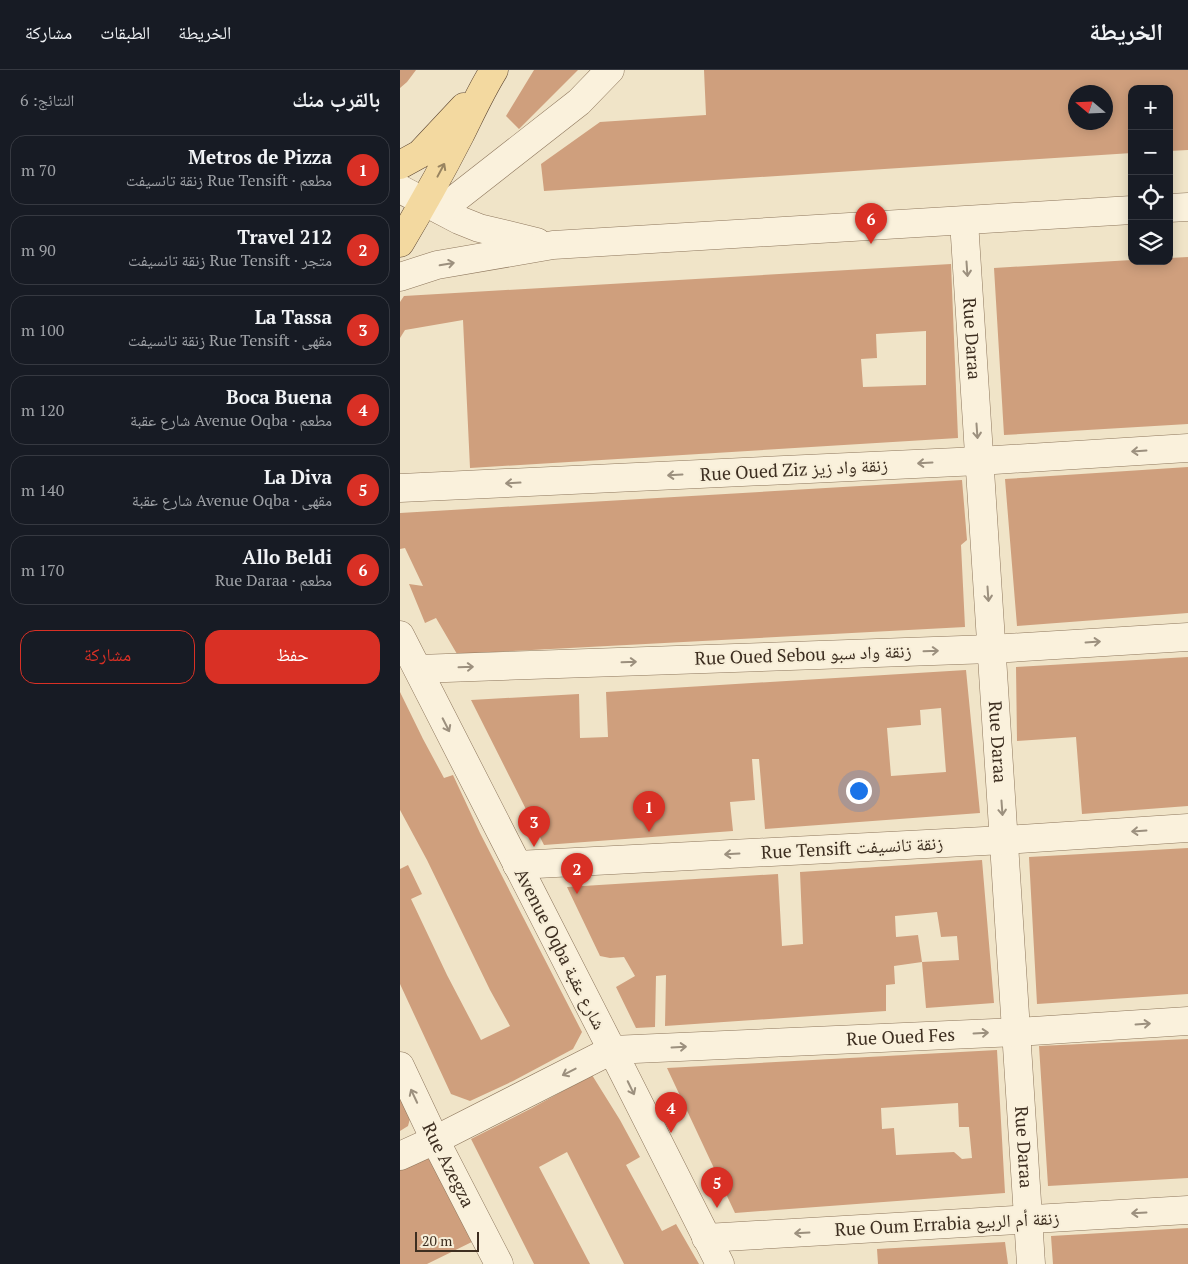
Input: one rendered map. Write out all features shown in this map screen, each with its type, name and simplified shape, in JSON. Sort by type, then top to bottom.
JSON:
[{"type":"main road","points":[[400,243],[433,206],[460,134],[488,79]]},
{"type":"main road","points":[[400,165],[420,154],[488,79]]},
{"type":"street","points":[[433,206],[579,102],[610,70]]},
{"type":"street","points":[[400,189],[479,228],[519,239],[553,245]]},
{"type":"street","points":[[1173,208],[1188,207]]},
{"type":"street","points":[[400,277],[437,265],[553,245],[1128,210]]},
{"type":"street","name":"Rue Daraa","points":[[964,221],[1030,1264]]},
{"type":"street","name":"Rue Oued Ziz زنقة واد زيز","points":[[400,488],[979,461],[1188,448]]},
{"type":"street","name":"Avenue Oqba شارع عقبة","points":[[400,635],[720,1264]]},
{"type":"street","name":"Rue Oued Sebou زنقة واد سبو","points":[[418,669],[991,649],[1188,636]]},
{"type":"street","name":"Rue Tensift زنقة تانسيفت","points":[[517,865],[1004,840],[1188,828]]},
{"type":"street","name":"Rue Oued Fes","points":[[612,1050],[1016,1032],[1188,1021]]},
{"type":"street","points":[[400,1156],[612,1050]]},
{"type":"street","name":"Rue Azegza","points":[[400,1066],[435,1140],[499,1264]]},
{"type":"street","name":"Rue Oum Errabia زنقة أم الربيع","points":[[706,1238],[1188,1210]]},
{"type":"building","points":[[400,70],[416,70],[400,88]]},
{"type":"building","points":[[534,70],[578,70],[519,129],[506,116]]},
{"type":"building","points":[[704,70],[1188,70],[1188,150],[1173,151],[1173,85],[1128,85],[1128,153],[544,191],[541,164],[600,122],[706,115]]},
{"type":"building","points":[[1188,257],[1188,424],[1004,435],[994,268],[1128,260],[1128,265],[1173,265],[1173,258]]},
{"type":"building","points":[[951,264],[958,438],[470,468],[463,320],[405,330],[400,338],[400,302],[404,296]],"holes":[[[926,331],[926,385],[863,387],[861,359],[877,358],[876,334]]]},
{"type":"building","points":[[1188,467],[1188,613],[1017,626],[1005,479]]},
{"type":"building","points":[[962,480],[967,540],[961,545],[965,627],[457,654],[436,618],[425,623],[409,584],[423,586],[405,548],[400,549],[400,513]]},
{"type":"building","points":[[1188,657],[1188,806],[1082,814],[1076,737],[1017,741],[1016,667]]},
{"type":"building","points":[[966,670],[980,813],[765,829],[759,759],[752,759],[755,800],[730,802],[733,831],[544,845],[471,700],[579,694],[580,738],[608,737],[606,692]],"holes":[[[941,708],[946,772],[891,776],[887,728],[921,725],[920,710]]]},
{"type":"building","points":[[400,692],[444,778],[453,775],[480,833],[582,1032],[573,1049],[513,1081],[470,1101],[451,1094],[400,984],[400,869],[408,865],[422,894],[411,899],[447,975],[481,1040],[510,1026],[400,810]]},
{"type":"building","points":[[1188,848],[1188,994],[1037,1004],[1029,857]]},
{"type":"building","points":[[982,860],[994,1003],[926,1008],[922,962],[894,966],[895,984],[886,985],[886,1011],[665,1026],[666,975],[656,976],[655,1027],[636,1028],[616,987],[635,976],[624,957],[610,958],[600,956],[567,887],[778,874],[782,946],[803,944],[800,872]],"holes":[[[937,912],[941,937],[957,936],[959,960],[922,962],[918,935],[896,937],[895,916]]]},
{"type":"building","points":[[1188,1039],[1188,1178],[1048,1186],[1039,1046]]},
{"type":"building","points":[[997,1050],[1005,1193],[735,1213],[667,1068]],"holes":[[[958,1103],[959,1127],[969,1127],[972,1158],[962,1159],[954,1152],[896,1155],[894,1128],[882,1129],[881,1108]]]},
{"type":"building","points":[[400,1073],[414,1104],[408,1126],[400,1131]]},
{"type":"building","points":[[592,1075],[640,1157],[626,1165],[662,1231],[676,1224],[699,1264],[624,1264],[567,1152],[539,1167],[590,1264],[534,1264],[471,1139]]},
{"type":"building","points":[[428,1155],[482,1237],[427,1264],[400,1264],[400,1170]]},
{"type":"building","points":[[1188,1228],[1188,1264],[1053,1264],[1051,1236]]},
{"type":"building","points":[[1005,1242],[1008,1264],[878,1264],[877,1249]]},
{"type":"place","name":"Allo Beldi","points":[[871,244]]},
{"type":"place","name":"Metros de Pizza","points":[[649,832]]},
{"type":"place","name":"La Tassa","points":[[534,847]]},
{"type":"place","name":"212 Travel","points":[[577,894]]},
{"type":"place","name":"Boca Buena","points":[[671,1133]]},
{"type":"place","name":"La Diva","points":[[717,1208]]}]
